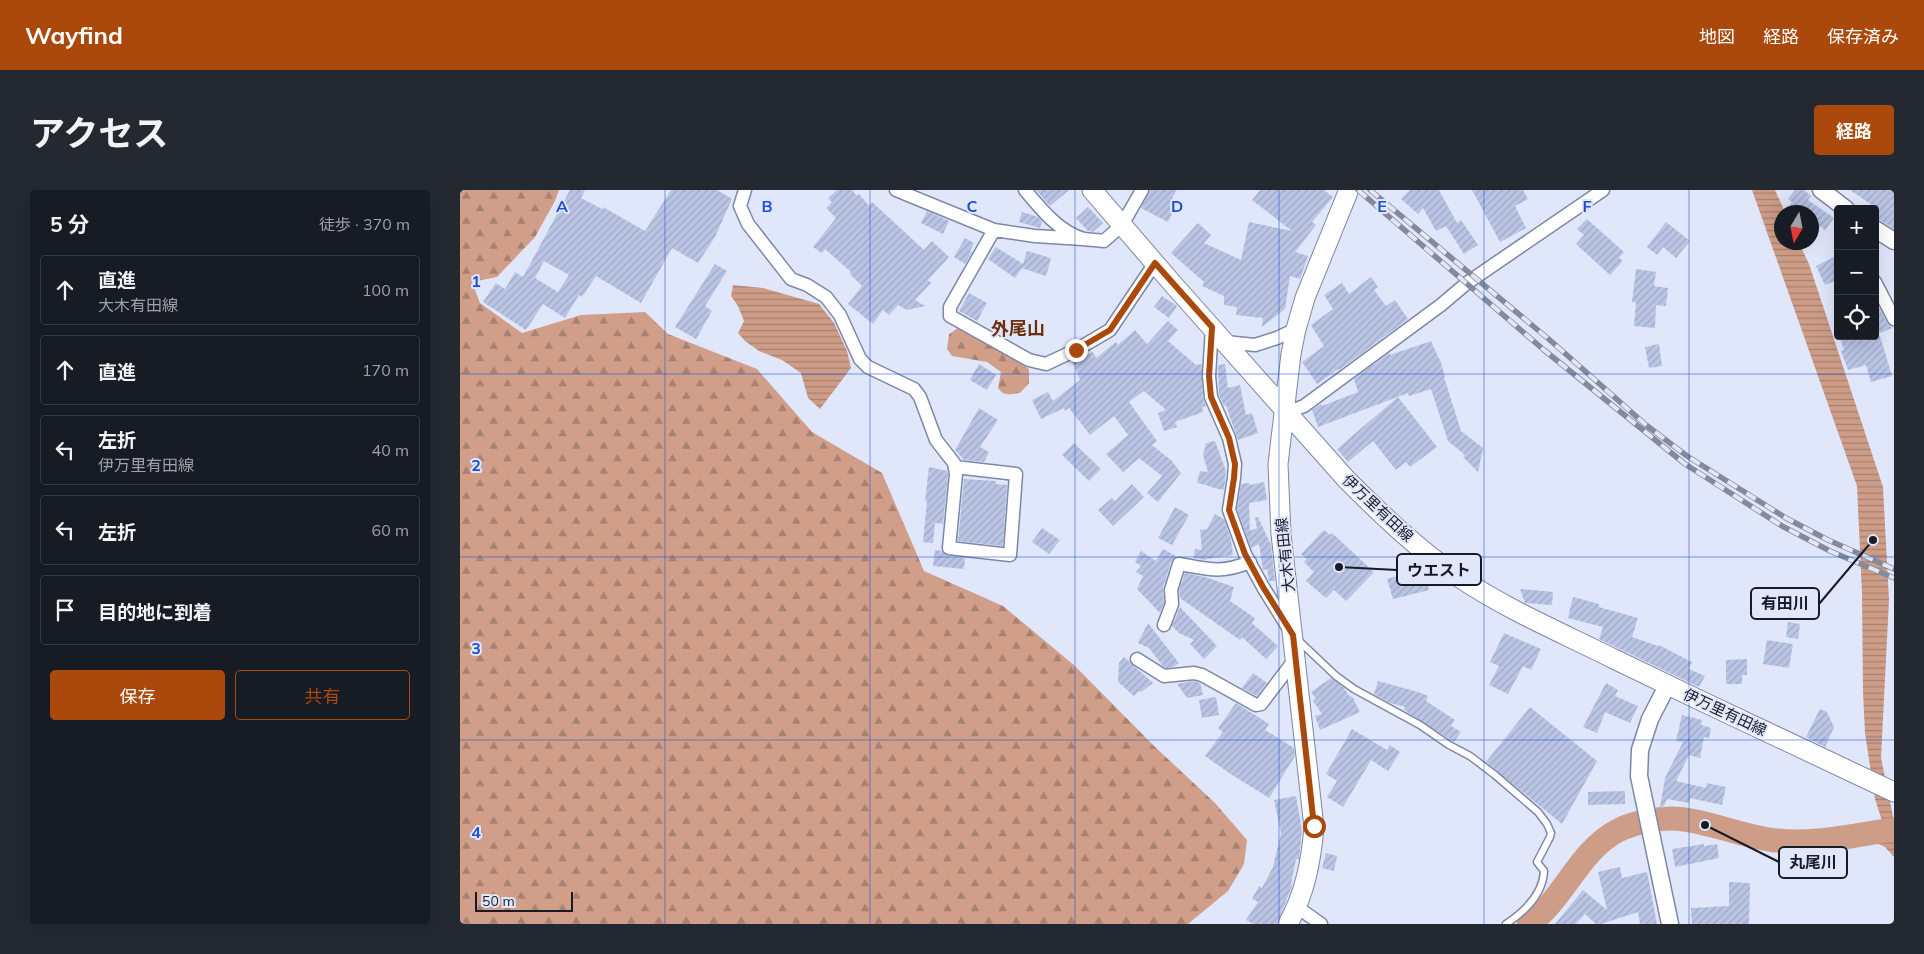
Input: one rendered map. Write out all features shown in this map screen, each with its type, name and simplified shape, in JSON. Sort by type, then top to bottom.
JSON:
[{"type":"main road","name":"伊万里有田線","points":[[1092,190],[1314,444],[1375,508],[1410,539],[1460,578],[1519,612],[1667,686],[1894,792]]},
{"type":"main road","name":"大木有田線","points":[[1288,924],[1297,907],[1306,882],[1312,855],[1314,826],[1281,534],[1278,464],[1288,375],[1296,329],[1305,298],[1348,192]]},
{"type":"street","points":[[745,190],[740,206],[748,224],[791,279],[807,285],[826,297],[840,315],[860,359],[868,367],[914,389],[920,397],[936,440],[955,467],[956,474],[949,548],[1010,555],[1016,474],[955,467]]},
{"type":"street","points":[[896,190],[994,230],[1036,236],[1104,241],[1122,225],[1142,190]]},
{"type":"street","points":[[1025,190],[1057,224],[1083,239]]},
{"type":"street","points":[[1285,411],[1304,406],[1441,305],[1467,283],[1603,190]]},
{"type":"street","points":[[1820,190],[1840,205]]},
{"type":"street","points":[[994,230],[950,307],[950,316],[1029,360],[1046,364],[1076,350],[1110,330],[1155,263]]},
{"type":"street","points":[[1879,232],[1894,242]]},
{"type":"street","points":[[1879,290],[1894,319]]},
{"type":"street","points":[[1212,327],[1209,376],[1211,397],[1229,438],[1235,464],[1229,510],[1250,562],[1293,635]]},
{"type":"street","points":[[1225,342],[1255,345],[1296,329]]},
{"type":"street","points":[[1164,625],[1172,604],[1171,590],[1179,564],[1220,571],[1250,562]]},
{"type":"street","points":[[1137,659],[1164,676],[1202,674],[1256,705],[1261,704],[1296,658]]},
{"type":"street","points":[[1667,686],[1650,719],[1640,750],[1639,776],[1670,924]]},
{"type":"street","points":[[1297,907],[1321,924]]},
{"type":"lane","points":[[1293,635],[1310,653],[1354,689],[1420,725],[1449,745],[1470,756],[1531,806],[1547,824],[1551,833],[1550,837],[1537,859],[1537,862],[1544,871],[1544,878],[1533,901],[1506,924]]},
{"type":"green space","points":[[460,190],[559,190],[535,237],[497,277],[472,282],[480,303],[522,333],[581,315],[645,312],[668,334],[757,369],[812,432],[882,473],[924,571],[1003,606],[1075,666],[1154,746],[1215,803],[1247,840],[1244,864],[1228,891],[1188,924],[460,924]]},
{"type":"green space","points":[[958,328],[996,345],[1029,369],[1029,383],[1020,393],[1008,394],[1000,391],[998,388],[1001,372],[987,362],[952,356],[947,349],[949,334]]},
{"type":"shaded area","points":[[1752,190],[1775,190],[1782,205],[1774,205],[1774,250],[1802,250],[1809,264],[1883,487],[1889,600],[1881,758],[1894,821],[1894,857],[1885,847],[1871,841],[1877,831],[1884,827],[1875,799],[1865,733],[1862,593],[1857,486]]},
{"type":"shaded area","points":[[733,285],[763,288],[819,304],[834,323],[847,351],[851,368],[820,409],[808,398],[801,373],[782,360],[759,351],[745,341],[738,333],[744,321],[738,306],[731,296]]},
{"type":"building","points":[[570,190],[585,190],[581,198],[602,209],[603,207],[645,231],[671,190],[717,190],[732,199],[715,237],[698,263],[672,248],[641,303],[596,276],[582,297],[579,295],[565,318],[543,304],[526,330],[483,302],[496,283],[505,289],[515,272],[523,277]],"holes":[[[544,261],[569,275],[558,292],[535,278]]]},
{"type":"building","points":[[837,190],[852,190],[857,196],[859,194],[869,206],[872,202],[924,250],[932,241],[949,257],[928,280],[931,283],[915,300],[925,306],[907,310],[898,305],[889,315],[883,310],[873,324],[848,304],[862,286],[850,274],[851,272],[825,249],[822,253],[813,247],[836,218],[826,208],[832,202],[828,198]]},
{"type":"building","points":[[1036,190],[1069,190],[1050,206]]},
{"type":"building","points":[[1150,190],[1177,190],[1172,198],[1178,201],[1168,222],[1141,208]]},
{"type":"building","points":[[1260,190],[1324,190],[1333,197],[1312,222],[1316,225],[1295,252],[1308,256],[1300,279],[1290,276],[1285,309],[1262,327],[1263,318],[1236,315],[1237,307],[1224,305],[1224,296],[1202,286],[1204,282],[1171,253],[1198,223],[1211,235],[1204,243],[1241,260],[1249,222],[1292,231],[1252,200]]},
{"type":"building","points":[[1410,190],[1439,190],[1457,223],[1461,220],[1478,245],[1464,254],[1446,226],[1436,231],[1423,208],[1418,214],[1401,199]]},
{"type":"building","points":[[1472,190],[1523,190],[1528,199],[1515,206],[1526,228],[1500,242]]},
{"type":"building","points":[[1795,190],[1804,190],[1811,196],[1808,200],[1815,205],[1790,205],[1792,202],[1788,199]]},
{"type":"building","points":[[1850,190],[1894,190],[1894,229],[1879,220],[1879,205],[1872,205]]},
{"type":"building","points":[[1088,207],[1103,223],[1093,232],[1088,231],[1076,218]]},
{"type":"building","points":[[1819,208],[1834,218],[1825,230],[1820,226],[1819,227]]},
{"type":"building","points":[[927,211],[949,221],[943,234],[921,223]]},
{"type":"building","points":[[1022,212],[1038,217],[1042,221],[1040,228],[1019,222]]},
{"type":"building","points":[[1587,219],[1624,252],[1619,258],[1623,261],[1610,275],[1576,244],[1584,235],[1577,229]]},
{"type":"building","points":[[1666,222],[1690,241],[1676,258],[1663,247],[1657,255],[1647,247]]},
{"type":"building","points":[[965,238],[974,243],[970,251],[972,252],[965,264],[954,257]]},
{"type":"building","points":[[996,247],[1023,264],[1027,251],[1051,258],[1046,276],[1022,268],[1015,278],[988,259]]},
{"type":"building","points":[[1834,257],[1834,282],[1825,285],[1816,266]]},
{"type":"building","points":[[715,264],[727,271],[705,306],[712,311],[696,339],[675,327]]},
{"type":"building","points":[[1636,269],[1656,272],[1654,286],[1668,288],[1666,306],[1656,305],[1655,328],[1634,326],[1636,302],[1632,302]]},
{"type":"building","points":[[1371,277],[1378,287],[1374,290],[1386,306],[1395,300],[1408,319],[1317,384],[1302,362],[1324,346],[1311,325],[1333,309],[1324,295],[1342,283],[1349,294]]},
{"type":"building","points":[[969,293],[987,303],[977,321],[959,311]]},
{"type":"building","points":[[1162,296],[1177,306],[1169,318],[1154,307]]},
{"type":"building","points":[[1879,308],[1887,323],[1892,328],[1880,333]]},
{"type":"building","points":[[1168,321],[1178,330],[1168,341],[1196,365],[1202,364],[1203,398],[1206,406],[1202,407],[1203,412],[1175,422],[1177,427],[1164,431],[1158,413],[1166,410],[1144,391],[1129,402],[1157,441],[1152,445],[1172,461],[1181,473],[1158,502],[1147,493],[1162,476],[1139,458],[1123,472],[1106,454],[1128,435],[1114,416],[1090,435],[1069,408],[1065,411],[1064,408],[1041,419],[1032,400],[1048,392],[1053,401],[1080,380],[1072,361],[1093,352],[1096,358],[1116,342],[1118,345],[1135,330],[1147,344]]},
{"type":"building","points":[[1880,336],[1892,376],[1871,382],[1866,365],[1848,370],[1841,351],[1844,350],[1840,340],[1879,340]]},
{"type":"building","points":[[1431,341],[1440,359],[1461,431],[1483,448],[1478,472],[1463,457],[1465,455],[1448,441],[1431,389],[1409,396],[1408,393],[1318,427],[1312,410],[1321,404],[1322,406],[1358,392],[1354,379],[1389,353],[1390,355]]},
{"type":"building","points":[[1659,344],[1662,366],[1649,368],[1645,347]]},
{"type":"building","points":[[979,364],[996,375],[987,390],[970,380]]},
{"type":"building","points":[[1225,364],[1228,388],[1240,385],[1246,415],[1252,413],[1258,433],[1238,440],[1226,405],[1224,406],[1219,395],[1218,365]]},
{"type":"building","points":[[1398,397],[1437,447],[1410,467],[1406,462],[1396,470],[1373,441],[1348,462],[1337,449]]},
{"type":"building","points":[[979,408],[998,420],[980,447],[989,452],[984,462],[964,460],[955,450]]},
{"type":"building","points":[[1215,441],[1226,471],[1224,490],[1197,483],[1200,471],[1208,472],[1203,455],[1206,443]]},
{"type":"building","points":[[1074,443],[1101,469],[1089,481],[1062,455]]},
{"type":"building","points":[[929,467],[947,471],[948,474],[943,524],[935,523],[933,543],[923,542]]},
{"type":"building","points":[[964,479],[996,481],[996,484],[1007,485],[1003,546],[958,541]]},
{"type":"building","points":[[1264,482],[1267,500],[1249,503],[1250,531],[1257,528],[1255,518],[1258,517],[1271,545],[1275,581],[1269,581],[1267,569],[1263,570],[1259,544],[1251,548],[1237,509],[1241,484],[1249,483],[1250,485]]},
{"type":"building","points":[[1132,484],[1144,497],[1113,526],[1098,510],[1112,498],[1115,501]]},
{"type":"building","points":[[1175,507],[1189,515],[1172,545],[1158,538]]},
{"type":"building","points":[[1215,514],[1224,519],[1231,540],[1233,555],[1206,560],[1193,558],[1195,549],[1202,550],[1200,530],[1207,529]]},
{"type":"building","points":[[1042,528],[1060,540],[1049,554],[1032,542]]},
{"type":"building","points":[[1324,530],[1330,535],[1332,533],[1374,572],[1346,601],[1334,590],[1326,598],[1306,581],[1314,572],[1304,562],[1307,559],[1301,554]]},
{"type":"building","points":[[1163,549],[1176,556],[1171,562],[1163,588],[1164,603],[1160,613],[1137,589],[1143,576],[1136,572],[1141,566],[1135,562],[1141,551],[1156,561]]},
{"type":"building","points":[[935,550],[942,551],[948,556],[965,558],[964,569],[933,566]]},
{"type":"building","points":[[1423,569],[1429,590],[1393,599],[1387,579]]},
{"type":"building","points":[[1185,573],[1205,577],[1234,587],[1230,601],[1255,618],[1252,623],[1278,646],[1266,659],[1242,637],[1240,640],[1180,598],[1179,591]]},
{"type":"building","points":[[1520,589],[1553,592],[1552,605],[1525,603]]},
{"type":"building","points":[[1573,597],[1599,604],[1599,607],[1638,618],[1632,637],[1659,645],[1692,662],[1689,669],[1705,676],[1699,687],[1599,639],[1603,627],[1568,618]]},
{"type":"building","points":[[1180,607],[1217,646],[1204,659],[1190,644],[1194,640],[1179,633],[1172,626]]},
{"type":"building","points":[[1788,622],[1800,624],[1798,639],[1786,637]]},
{"type":"building","points":[[1148,623],[1179,663],[1173,667],[1166,668],[1163,666],[1149,648],[1138,643]]},
{"type":"building","points":[[1504,633],[1541,649],[1531,670],[1523,666],[1508,694],[1489,685],[1499,666],[1490,662]]},
{"type":"building","points":[[1767,640],[1793,644],[1789,668],[1763,664]]},
{"type":"building","points":[[1124,657],[1153,683],[1134,696],[1118,682],[1119,663]]},
{"type":"building","points":[[1747,659],[1747,675],[1742,675],[1742,684],[1726,684],[1726,660]]},
{"type":"building","points":[[1253,673],[1267,683],[1257,696],[1242,688]]},
{"type":"building","points":[[1331,678],[1343,687],[1350,697],[1352,696],[1360,712],[1320,730],[1315,716],[1322,714],[1313,701],[1316,699],[1311,692]]},
{"type":"building","points":[[1194,681],[1200,683],[1203,695],[1187,698],[1177,684]]},
{"type":"building","points":[[1378,681],[1428,696],[1426,701],[1455,720],[1451,726],[1461,732],[1454,742],[1404,710],[1405,707],[1390,703],[1374,694]]},
{"type":"building","points":[[1606,683],[1618,690],[1615,696],[1638,706],[1630,723],[1605,712],[1597,733],[1583,727]]},
{"type":"building","points":[[1216,697],[1219,715],[1202,718],[1199,700]]},
{"type":"building","points":[[1236,703],[1269,724],[1265,730],[1294,748],[1295,756],[1269,798],[1205,756],[1223,732],[1218,728]]},
{"type":"building","points":[[1530,707],[1597,761],[1562,824],[1486,762]]},
{"type":"building","points":[[1820,709],[1827,712],[1834,727],[1825,747],[1806,737]]},
{"type":"building","points":[[1682,715],[1702,720],[1701,725],[1711,728],[1709,738],[1704,737],[1700,758],[1689,755],[1676,781],[1706,788],[1707,783],[1726,787],[1722,805],[1690,798],[1689,803],[1667,799],[1663,808],[1660,807],[1665,778],[1683,742],[1676,741]]},
{"type":"building","points":[[1352,729],[1387,750],[1390,745],[1400,752],[1388,771],[1371,760],[1343,807],[1327,797],[1337,781],[1326,774]]},
{"type":"building","points":[[1625,791],[1625,804],[1588,805],[1588,792]]},
{"type":"building","points":[[1296,796],[1302,830],[1299,859],[1296,859],[1292,886],[1277,924],[1253,924],[1246,920],[1258,902],[1252,899],[1259,886],[1262,888],[1273,867],[1281,833],[1274,800]]},
{"type":"building","points":[[1704,844],[1704,846],[1717,844],[1719,858],[1675,867],[1672,849]]},
{"type":"building","points":[[1326,853],[1337,856],[1334,871],[1322,868]]},
{"type":"building","points":[[1620,867],[1622,878],[1647,872],[1657,924],[1640,924],[1638,912],[1601,924],[1596,924],[1585,914],[1576,924],[1555,924],[1583,890],[1607,910],[1598,872]]},
{"type":"building","points":[[1729,882],[1750,883],[1749,924],[1692,924],[1691,908],[1729,906]]},
{"type":"waterway","points":[[1529,924],[1552,902],[1581,863],[1603,840],[1617,831],[1639,823],[1664,819],[1680,819],[1760,838],[1787,841],[1831,839],[1889,830]]},
{"type":"railway","points":[[1358,190],[1544,350],[1685,464],[1782,526],[1830,551],[1894,578]]},
{"type":"railway","points":[[1370,190],[1551,341],[1646,425],[1687,456],[1786,518],[1828,540],[1894,569]]},
{"type":"place","name":"有田川","points":[[1873,540]]},
{"type":"place","name":"ウエスト","points":[[1339,567]]},
{"type":"place","name":"丸尾川","points":[[1705,825]]},
{"type":"district","name":"外尾山","points":[[1018,328]]},
{"type":"route","points":[[1076,350],[1110,330],[1155,263],[1212,327],[1209,376],[1211,397],[1229,438],[1235,464],[1229,510],[1245,554],[1293,635],[1314,826]]}]
